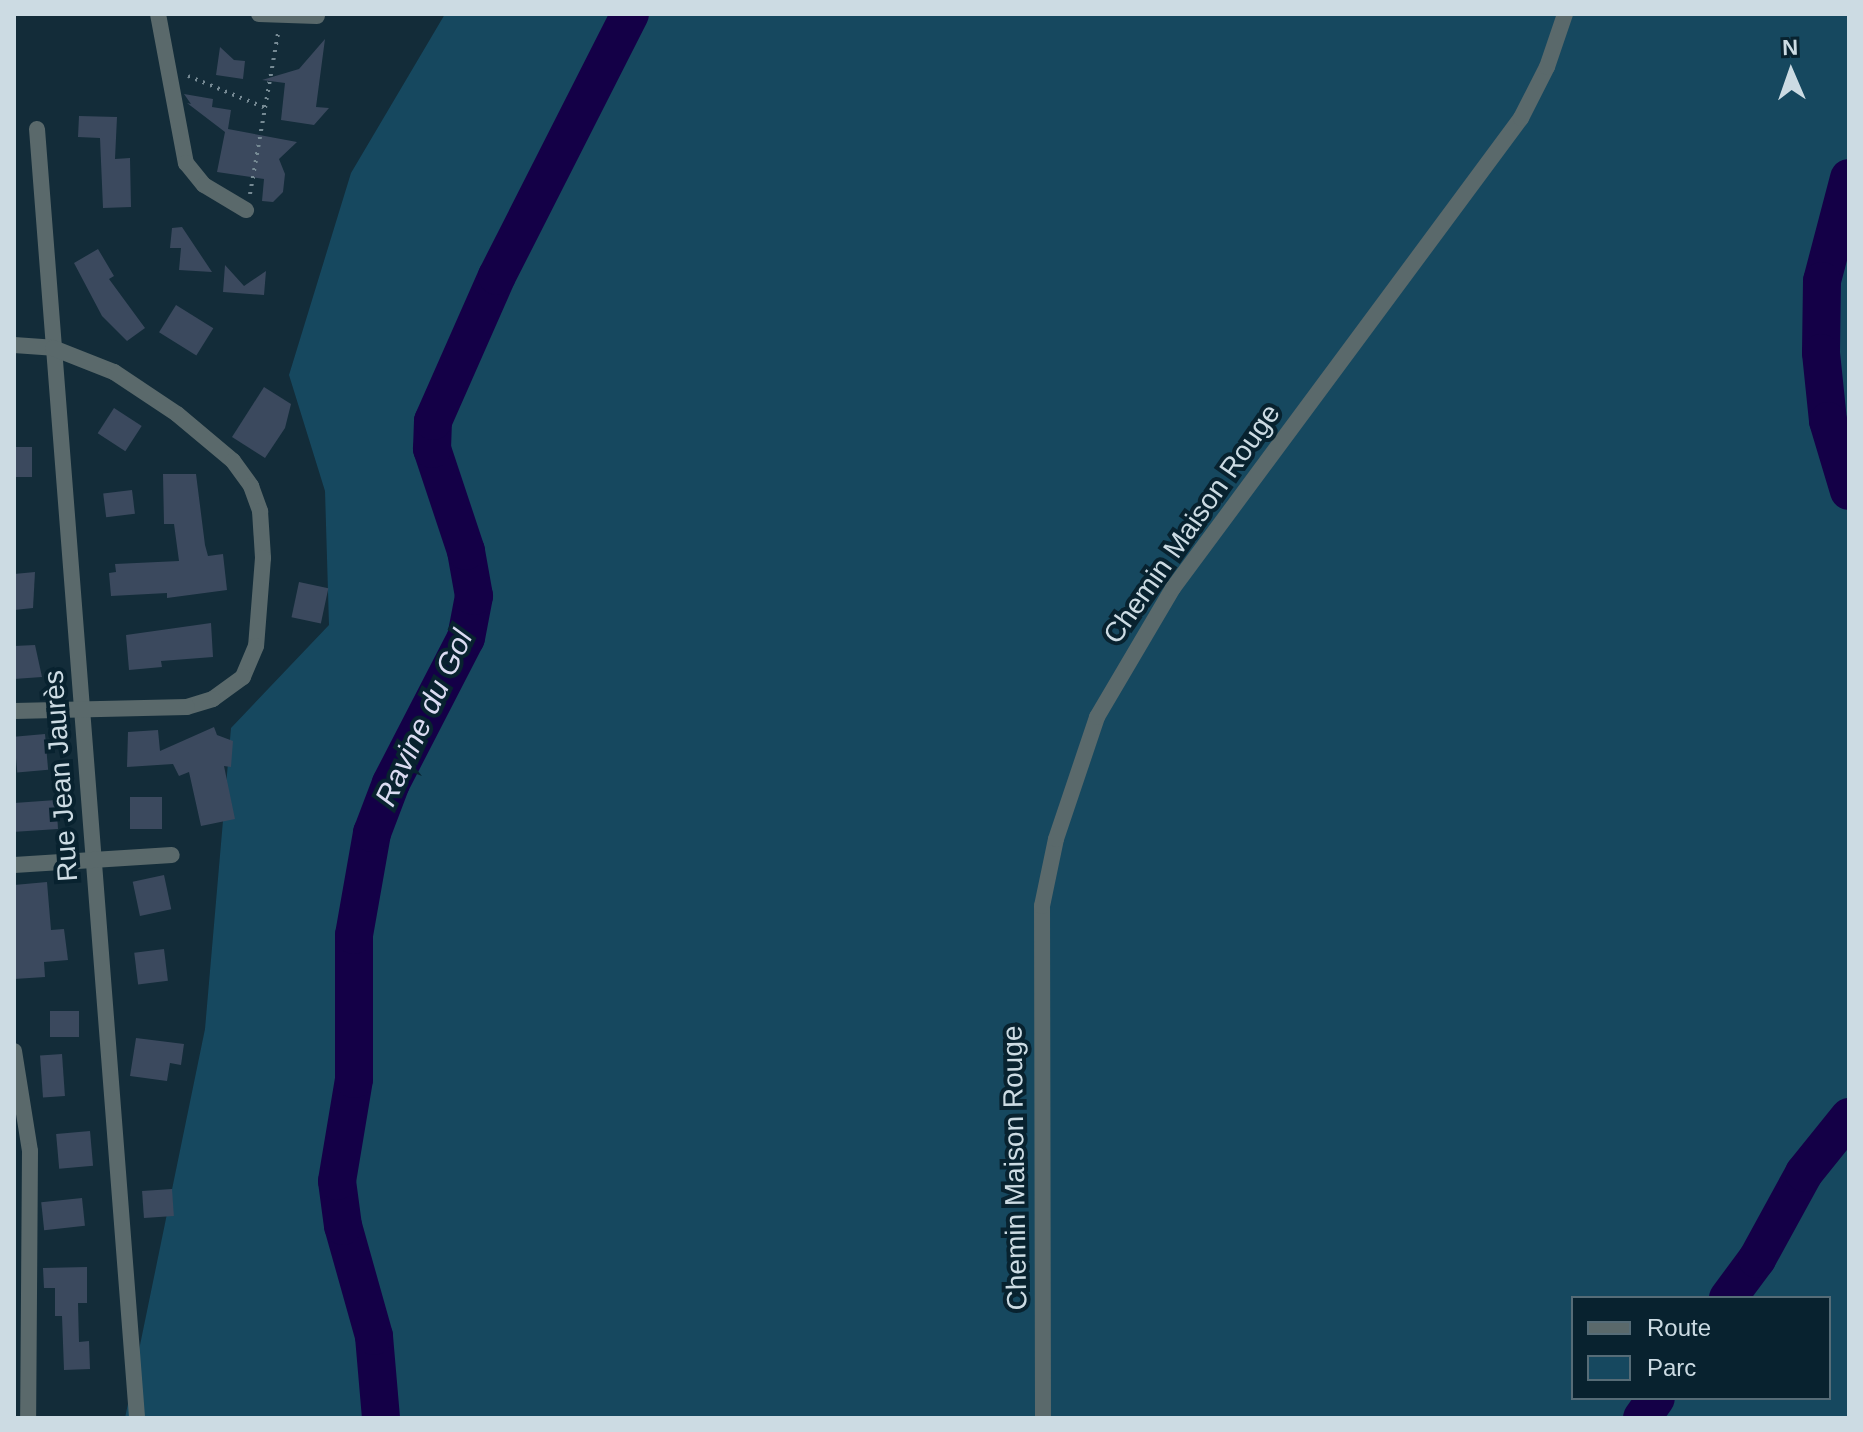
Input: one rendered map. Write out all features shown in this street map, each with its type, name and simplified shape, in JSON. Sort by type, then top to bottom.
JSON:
[{"type":"street","points":[[158,14],[186,163],[204,185],[246,210]]},
{"type":"street","points":[[259,14],[317,16]]},
{"type":"street","name":"Chemin Maison Rouge","points":[[1043,1418],[1042,906],[1056,839],[1097,717],[1173,588],[1521,118],[1547,67],[1565,14]]},
{"type":"street","name":"Rue Jean Jaurès","points":[[37,129],[137,1418]]},
{"type":"street","points":[[14,345],[53,348],[114,372],[177,414],[233,461],[251,486],[262,543],[263,608],[243,677],[213,699],[187,707],[82,712],[14,711]]},
{"type":"street","points":[[14,865],[172,855]]},
{"type":"street","points":[[14,1051],[30,1151],[28,1418]]},
{"type":"path","points":[[246,210],[268,109],[281,15]]},
{"type":"path","points":[[168,67],[268,109]]},
{"type":"green space","points":[[445,14],[1849,14],[1849,1418],[125,1418],[205,1029],[231,728],[329,625],[325,491],[289,375],[351,173]]},
{"type":"building","points":[[325,39],[316,107],[329,108],[314,125],[281,120],[285,83],[262,80],[299,69]]},
{"type":"building","points":[[220,47],[234,60],[245,61],[243,79],[216,75]]},
{"type":"building","points":[[184,94],[213,99],[212,107],[231,110],[228,129],[297,142],[279,159],[285,174],[283,192],[273,202],[262,201],[264,179],[217,172],[225,132],[187,103],[191,104]]},
{"type":"building","points":[[79,116],[117,117],[115,159],[130,158],[131,207],[103,208],[100,138],[78,137]]},
{"type":"building","points":[[182,227],[212,272],[179,270],[181,248],[170,248],[172,228]]},
{"type":"building","points":[[98,249],[114,276],[109,279],[145,328],[127,341],[102,316],[74,263]]},
{"type":"building","points":[[225,265],[244,286],[266,271],[264,295],[223,292]]},
{"type":"building","points":[[176,305],[213,328],[196,355],[159,332]]},
{"type":"building","points":[[264,387],[291,404],[285,428],[265,458],[232,437]]},
{"type":"building","points":[[114,408],[142,426],[125,451],[98,433]]},
{"type":"building","points":[[14,447],[32,447],[32,477],[14,477]]},
{"type":"building","points":[[163,474],[196,474],[205,545],[208,556],[223,554],[227,590],[167,598],[167,593],[111,596],[109,573],[116,572],[115,564],[179,561],[174,524],[164,524]]},
{"type":"building","points":[[132,490],[135,514],[106,517],[103,494]]},
{"type":"building","points":[[35,572],[33,608],[14,610],[14,574]]},
{"type":"building","points":[[299,582],[328,588],[321,623],[292,617]]},
{"type":"building","points":[[211,623],[213,657],[161,661],[162,667],[129,670],[126,635]]},
{"type":"building","points":[[35,645],[42,677],[14,679],[14,646]]},
{"type":"building","points":[[214,727],[217,735],[233,741],[231,767],[224,766],[235,819],[201,826],[189,772],[179,776],[173,764],[127,767],[128,732],[158,730],[160,751]]},
{"type":"building","points":[[45,734],[48,770],[17,773],[14,737]]},
{"type":"building","points":[[130,797],[162,797],[162,829],[130,829]]},
{"type":"building","points":[[56,800],[58,829],[16,832],[14,803]]},
{"type":"building","points":[[164,875],[171,909],[140,916],[133,882]]},
{"type":"building","points":[[47,882],[51,930],[64,929],[68,960],[44,962],[45,977],[14,979],[14,885]]},
{"type":"building","points":[[164,949],[168,981],[138,984],[134,953]]},
{"type":"building","points":[[50,1011],[79,1011],[79,1037],[50,1037]]},
{"type":"building","points":[[136,1038],[184,1044],[181,1065],[170,1063],[167,1081],[130,1076]]},
{"type":"building","points":[[62,1054],[65,1096],[43,1097],[40,1056]]},
{"type":"building","points":[[90,1131],[93,1166],[59,1169],[56,1134]]},
{"type":"building","points":[[172,1189],[174,1216],[144,1218],[142,1191]]},
{"type":"building","points":[[82,1198],[85,1226],[44,1230],[41,1202]]},
{"type":"building","points":[[87,1267],[87,1303],[78,1303],[79,1342],[89,1341],[90,1369],[64,1370],[62,1316],[55,1316],[55,1288],[44,1288],[43,1268]]},
{"type":"waterway","name":"Ravine du Gol","points":[[381,1418],[374,1336],[343,1226],[337,1181],[354,1079],[354,935],[372,833],[391,783],[466,638],[474,596],[466,551],[432,449],[433,421],[497,276],[630,14]]},
{"type":"waterway","points":[[1849,178],[1822,281],[1821,353],[1828,421],[1849,491]]},
{"type":"waterway","points":[[1729,1296],[1757,1259],[1804,1173],[1849,1117]]},
{"type":"waterway","points":[[1642,1418],[1655,1400]]}]
